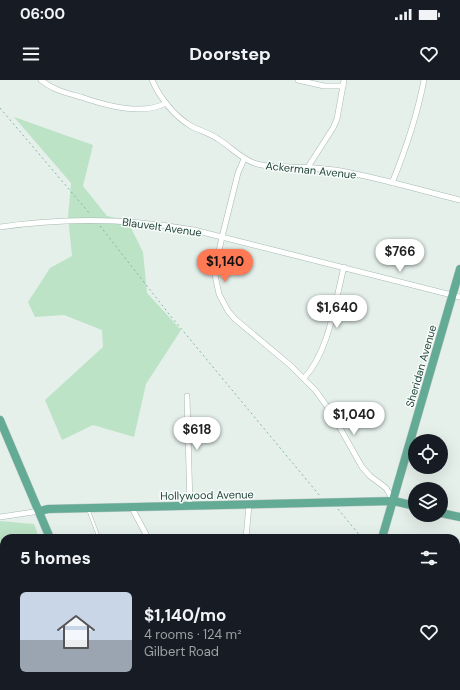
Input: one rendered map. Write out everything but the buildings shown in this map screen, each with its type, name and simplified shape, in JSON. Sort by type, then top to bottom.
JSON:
[{"type":"main road","name":"Sheridan Avenue","points":[[383,534],[456,296],[460,269]]},
{"type":"main road","points":[[0,420],[49,534]]},
{"type":"main road","name":"Hollywood Avenue","points":[[40,511],[88,508],[394,501],[408,504]]},
{"type":"main road","points":[[448,514],[460,517]]},
{"type":"street","name":"Ackerman Avenue","points":[[152,80],[162,98],[174,113],[183,121],[217,138],[244,158],[260,164],[278,167],[308,168],[359,175],[460,200]]},
{"type":"street","points":[[298,80],[324,86],[343,86]]},
{"type":"street","points":[[308,168],[334,128],[344,80]]},
{"type":"street","points":[[392,183],[414,125],[424,80]]},
{"type":"street","points":[[43,81],[62,92],[107,105],[137,108],[155,107],[166,103]]},
{"type":"street","points":[[244,158],[238,172],[216,265],[215,275],[223,303],[235,319],[316,390],[331,412],[362,466],[370,476],[386,488],[394,501]]},
{"type":"street","name":"Blauvelt Avenue","points":[[0,227],[55,221],[94,220],[167,225],[194,230],[456,296]]},
{"type":"street","points":[[304,378],[315,364],[325,344],[344,267]]},
{"type":"street","points":[[187,396],[190,506]]},
{"type":"street","points":[[246,534],[249,505]]},
{"type":"street","points":[[132,508],[146,534]]},
{"type":"street","name":"Hollywood Avenue","points":[[0,517],[40,511]]},
{"type":"lane","points":[[88,508],[98,534]]},
{"type":"path","points":[[0,108],[94,220],[169,314],[321,497]]},
{"type":"path","points":[[337,508],[359,534]]},
{"type":"green space","points":[[14,117],[93,145],[83,186],[107,216],[127,220],[143,252],[147,293],[181,330],[146,384],[134,437],[93,425],[62,440],[45,400],[103,347],[102,330],[64,315],[35,317],[28,302],[50,268],[72,256],[68,217],[71,183]]},
{"type":"green space","points":[[0,521],[34,524],[38,534],[0,534]]}]
